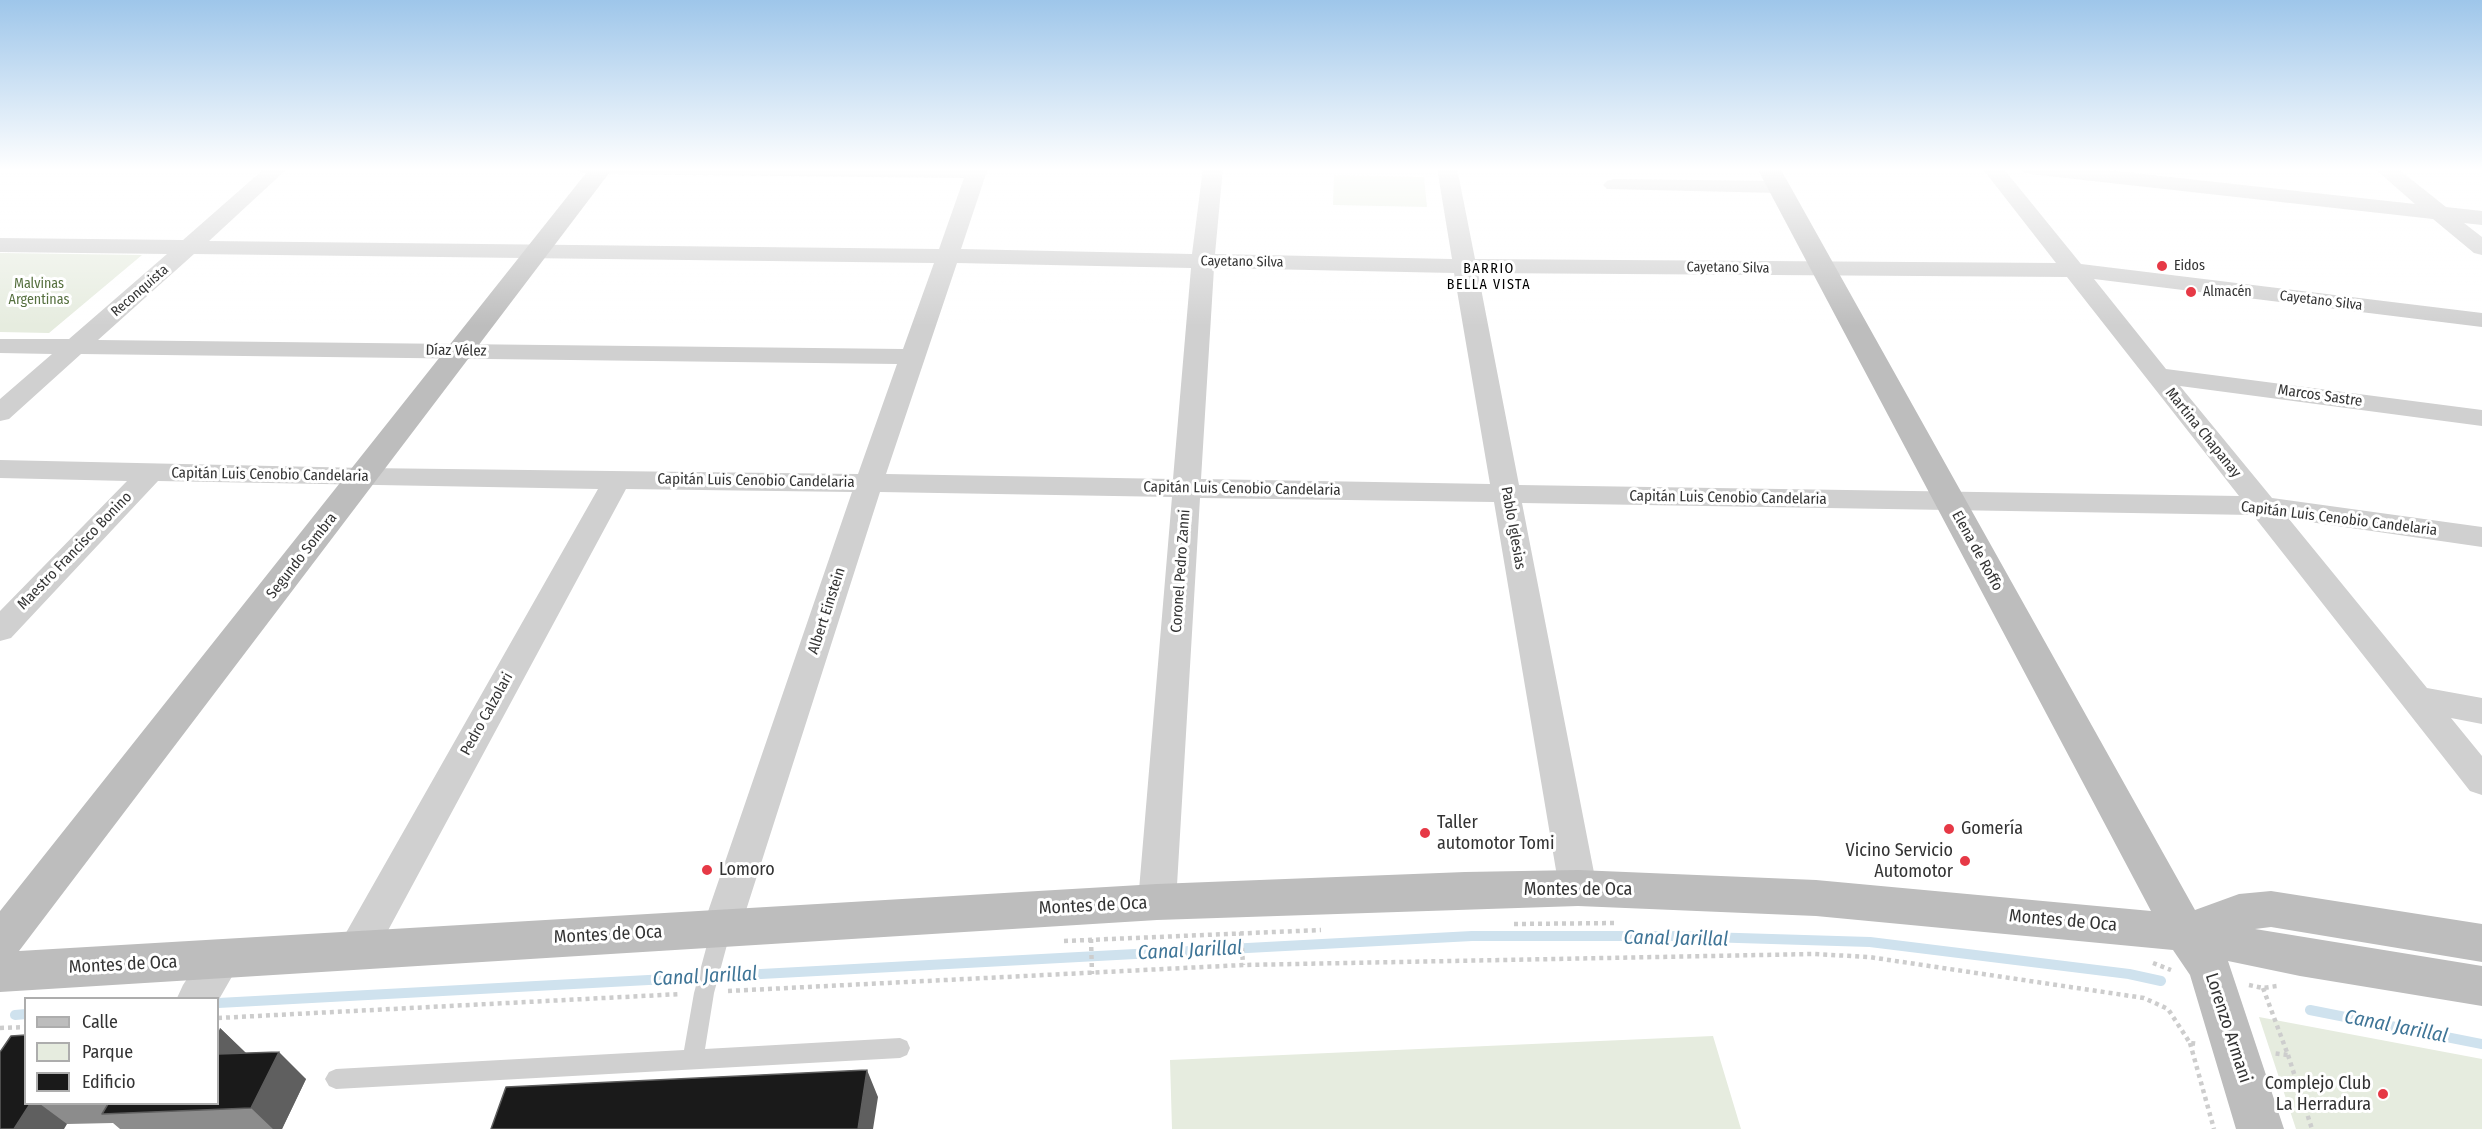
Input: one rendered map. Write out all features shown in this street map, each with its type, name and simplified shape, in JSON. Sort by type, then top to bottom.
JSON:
[{"type":"street","name":"Reconquista","points":[[0,413],[219,221]]},
{"type":"street","name":"Segundo Sombra","points":[[0,943],[561,221]]},
{"type":"street","name":"Albert Einstein","points":[[721,929],[869,483],[960,221]]},
{"type":"street","name":"Coronel Pedro Zanni","points":[[1158,902],[1207,221]]},
{"type":"street","name":"Pablo Iglesias","points":[[1457,221],[1578,888]]},
{"type":"street","name":"Elena de Roffo","points":[[1797,221],[2185,933]]},
{"type":"street","name":"Martina Chapanay","points":[[2034,221],[2482,782]]},
{"type":"street","points":[[2448,221],[2482,248]]},
{"type":"street","name":"Cayetano Silva","points":[[0,245],[948,256],[1465,266],[2073,270],[2482,320]]},
{"type":"street","name":"Díaz Vélez","points":[[0,346],[912,357]]},
{"type":"street","name":"Marcos Sastre","points":[[2157,375],[2482,418]]},
{"type":"street","name":"Capitán Luis Cenobio Candelaria","points":[[0,469],[364,477],[617,479],[2261,506],[2482,537]]},
{"type":"street","name":"Maestro Francisco Bonino","points":[[0,630],[151,472]]},
{"type":"street","name":"Pedro Calzolari","points":[[357,950],[617,479]]},
{"type":"street","points":[[2416,699],[2482,711]]},
{"type":"street","name":"Montes de Oca","points":[[0,972],[1158,902],[1578,888],[1816,898],[2185,933],[2300,957],[2482,986]]},
{"type":"street","name":"Montes de Oca","points":[[2185,933],[2239,912],[2271,909],[2482,943]]},
{"type":"street","name":"Lorenzo Armani","points":[[2185,933],[2209,967],[2260,1129]]},
{"type":"street","points":[[198,997],[222,959]]},
{"type":"lane","name":"Albert Einstein","points":[[693,1059],[707,982],[721,929]]},
{"type":"lane","points":[[336,1079],[900,1048]]},
{"type":"path","points":[[1512,924],[1624,923]]},
{"type":"path","points":[[1061,942],[1326,930]]},
{"type":"path","points":[[1241,941],[1243,965]]},
{"type":"path","points":[[1092,948],[1092,970]]},
{"type":"path","points":[[219,1018],[707,982],[1243,965],[1813,954],[1869,957],[2144,998],[2168,1009],[2190,1043],[2214,1129]]},
{"type":"path","points":[[2149,961],[2168,969],[2263,988],[2282,984]]},
{"type":"path","points":[[2263,988],[2312,1129]]},
{"type":"path","points":[[0,1028],[24,1027]]},
{"type":"path","points":[[2190,1043],[2288,1055]]},
{"type":"green space","name":"Malvinas Argentinas","points":[[0,253],[142,255],[49,333],[0,332]]},
{"type":"green space","name":"Complejo Club La Herradura","points":[[2259,1017],[2482,1059],[2482,1129],[2296,1129]]},
{"type":"green space","points":[[1713,1036],[1741,1129],[1172,1129],[1170,1060]]},
{"type":"building","points":[[24,1035],[24,1105],[29,1105],[14,1129],[0,1129],[0,1052],[11,1036]]},
{"type":"building","points":[[279,1052],[251,1108],[102,1114],[107,1105],[219,1105],[219,1054]]},
{"type":"building","points":[[867,1070],[858,1129],[491,1129],[506,1087]]},
{"type":"waterway","name":"Canal Jarillal","points":[[219,1003],[1472,936],[1673,936],[1870,942],[2129,974],[2161,981]]},
{"type":"waterway","name":"Canal Jarillal","points":[[2310,1010],[2482,1044]]},
{"type":"waterway","name":"Canal Jarillal","points":[[15,1015],[24,1014]]},
{"type":"place","name":"Eidos","points":[[2162,266]]},
{"type":"place","name":"Almacén","points":[[2191,292]]},
{"type":"place","name":"Gomería","points":[[1949,829]]},
{"type":"place","name":"Taller automotor Tomi","points":[[1425,833]]},
{"type":"place","name":"Vicino Servicio Automotor","points":[[1965,861]]},
{"type":"place","name":"Lomoro","points":[[707,870]]},
{"type":"place","name":"Complejo Club La Herradura","points":[[2383,1094]]},
{"type":"district","name":"BARRIO BELLA VISTA","points":[[1489,278]]}]
